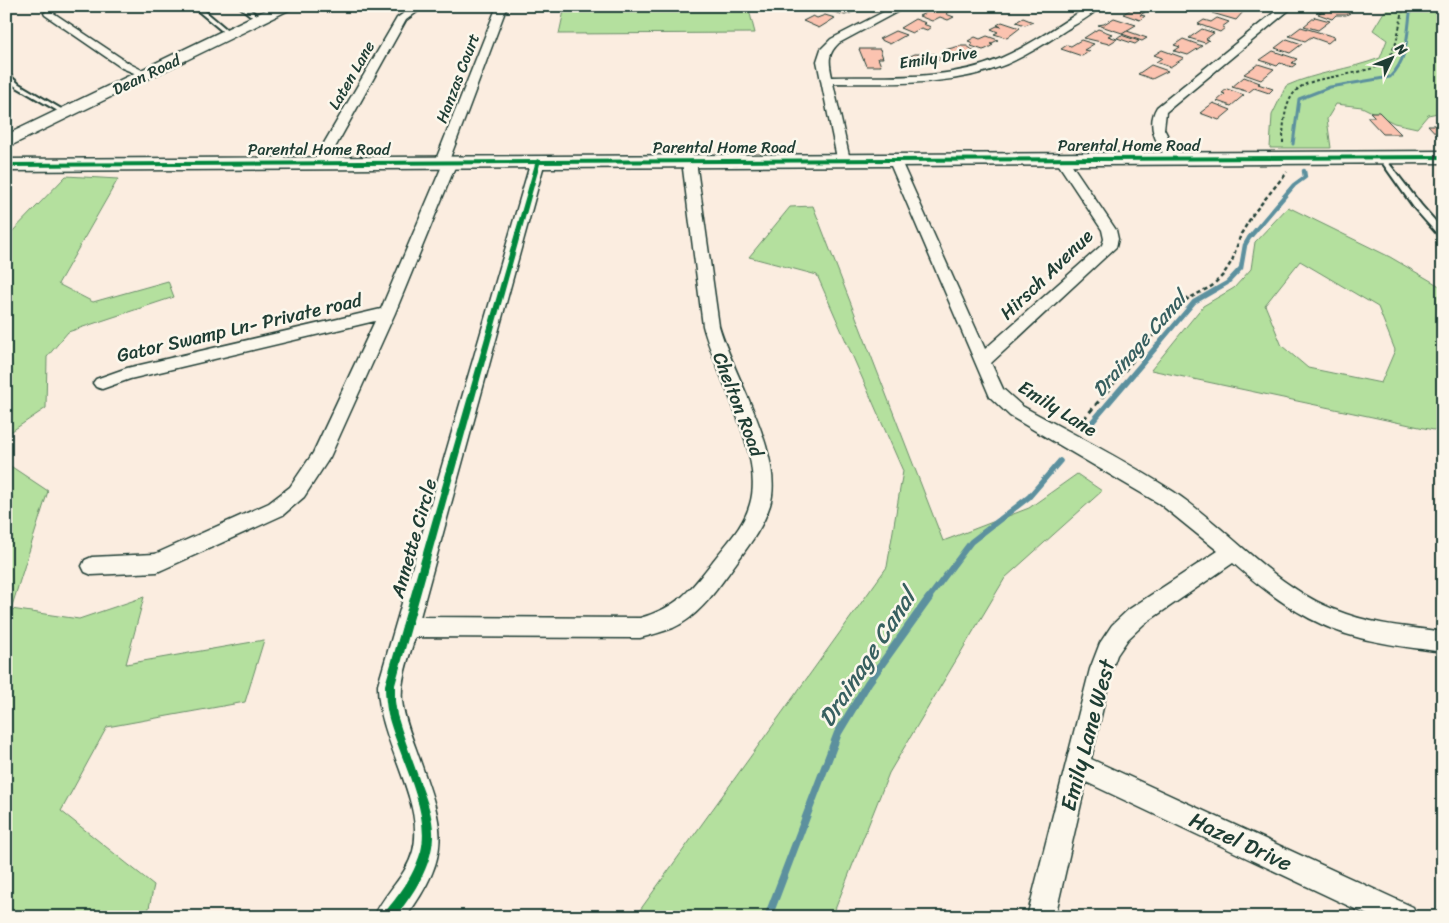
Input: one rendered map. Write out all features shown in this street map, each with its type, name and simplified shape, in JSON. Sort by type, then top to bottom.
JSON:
[{"type":"street","name":"Dean Road","points":[[6,142],[286,6]]},
{"type":"street","name":"Hanzas Court","points":[[446,162],[502,6]]},
{"type":"street","name":"Emily Drive","points":[[827,80],[926,78],[985,67],[1026,50],[1096,6]]},
{"type":"street","points":[[1174,158],[1157,127],[1156,118],[1161,110],[1289,6]]},
{"type":"street","points":[[843,160],[823,61],[824,55],[830,44],[900,7]]},
{"type":"street","name":"Laten Lane","points":[[320,162],[402,18],[416,9]]},
{"type":"street","points":[[49,12],[126,66],[144,74]]},
{"type":"street","name":"Parental Home Road","points":[[6,164],[1443,157]]},
{"type":"street","name":"Emily Lane","points":[[894,159],[996,393],[1016,411],[1167,498],[1233,552]]},
{"type":"street","name":"Hirsch Avenue","points":[[982,361],[1109,246],[1111,239],[1109,230],[1061,159]]},
{"type":"street","name":"Chelton Road","points":[[405,627],[640,628],[667,620],[687,607],[703,591],[750,530],[760,505],[764,485],[762,465],[757,446],[716,344],[711,326],[689,160]]},
{"type":"street","name":"Annette Circle","points":[[388,917],[402,900],[422,863],[428,839],[424,812],[389,705],[390,684],[538,161]]},
{"type":"street","name":"Gator Swamp Ln- Private road","points":[[92,566],[156,563],[276,509],[297,492],[321,457],[387,313],[446,162]]},
{"type":"street","name":"Gator Swamp Ln- Private road","points":[[102,383],[127,374],[387,313]]},
{"type":"street","points":[[1233,552],[1287,595],[1310,610],[1333,620],[1360,628],[1443,642]]},
{"type":"street","name":"Emily Lane West","points":[[1041,917],[1101,668],[1108,650],[1120,632],[1136,617],[1233,552]]},
{"type":"street","name":"Hazel Drive","points":[[1078,766],[1403,917]]},
{"type":"lane","points":[[195,6],[228,34]]},
{"type":"lane","points":[[242,6],[258,19]]},
{"type":"lane","points":[[6,74],[17,85],[65,113]]},
{"type":"lane","points":[[1382,158],[1418,207],[1443,236]]},
{"type":"path","points":[[1065,439],[1172,313],[1184,301],[1212,286],[1224,275],[1238,247],[1240,234],[1290,170],[1283,145],[1287,102],[1292,92],[1299,86],[1326,78],[1360,72],[1382,65],[1389,60],[1397,39],[1404,6]]},
{"type":"green space","points":[[565,6],[748,6],[755,33],[559,34]]},
{"type":"green space","points":[[1393,6],[1443,6],[1443,112],[1428,115],[1417,128],[1394,123],[1362,107],[1336,104],[1327,119],[1331,148],[1270,148],[1272,115],[1286,86],[1309,77],[1380,58],[1387,40],[1373,30],[1384,12]]},
{"type":"green space","points":[[66,176],[118,179],[58,284],[93,302],[168,281],[174,297],[68,332],[47,357],[46,408],[6,435],[6,238]]},
{"type":"green space","points":[[813,206],[943,541],[1029,508],[1077,474],[1102,491],[1005,578],[889,773],[832,917],[635,917],[887,567],[903,471],[817,275],[749,257],[790,207]]},
{"type":"green space","points":[[1288,207],[1390,257],[1443,288],[1443,432],[1151,370],[1203,306],[1234,288],[1251,269],[1255,242]],"holes":[[[1300,261],[1378,307],[1395,350],[1381,383],[1308,368],[1282,346],[1265,305]]]},
{"type":"green space","points":[[6,463],[48,491],[11,609],[79,619],[144,597],[126,664],[264,640],[245,702],[107,727],[61,811],[154,885],[147,917],[6,917]]},
{"type":"building","points":[[835,6],[860,6],[864,8],[845,15],[829,11]]},
{"type":"building","points":[[1139,6],[1163,6],[1155,11]]},
{"type":"building","points":[[1328,6],[1350,13],[1336,15],[1332,19],[1318,14]]},
{"type":"building","points":[[936,8],[948,12],[946,14],[954,17],[948,20],[940,17],[932,21],[919,16]]},
{"type":"building","points":[[1133,8],[1145,12],[1140,15],[1145,16],[1140,20],[1123,14]]},
{"type":"building","points":[[1219,8],[1227,10],[1230,8],[1243,12],[1236,20],[1212,13]]},
{"type":"building","points":[[825,15],[835,18],[819,28],[803,21],[813,16],[817,18]]},
{"type":"building","points":[[1315,17],[1330,21],[1318,30],[1304,26]]},
{"type":"building","points":[[1023,18],[1033,22],[1025,25],[1016,22]]},
{"type":"building","points":[[1114,18],[1136,25],[1122,33],[1098,25]]},
{"type":"building","points":[[1217,18],[1229,22],[1222,27],[1225,28],[1220,32],[1198,24],[1204,20],[1211,22]]},
{"type":"building","points":[[915,19],[931,27],[927,30],[921,28],[912,33],[900,28]]},
{"type":"building","points":[[1002,22],[1020,28],[1007,38],[994,34],[998,32],[991,29],[997,26],[1002,27],[997,25]]},
{"type":"building","points":[[1301,27],[1335,37],[1328,43],[1311,37],[1305,41],[1289,36]]},
{"type":"building","points":[[1098,29],[1112,34],[1108,36],[1117,39],[1109,44],[1084,38]]},
{"type":"building","points":[[1202,29],[1214,33],[1206,39],[1209,40],[1205,43],[1189,38]]},
{"type":"building","points":[[895,31],[906,35],[890,44],[879,39]]},
{"type":"building","points":[[1127,31],[1147,38],[1142,41],[1122,34]]},
{"type":"building","points":[[1121,35],[1139,41],[1135,44],[1117,38]]},
{"type":"building","points":[[987,36],[998,40],[983,50],[971,46],[973,43],[968,41],[975,37],[980,39]]},
{"type":"building","points":[[1183,39],[1202,46],[1188,55],[1174,51],[1180,47],[1174,45]]},
{"type":"building","points":[[1287,39],[1302,44],[1290,53],[1275,48]]},
{"type":"building","points":[[1081,40],[1094,44],[1084,50],[1090,51],[1082,56],[1061,49],[1067,45],[1071,46]]},
{"type":"building","points":[[967,46],[977,53],[948,59],[940,54],[947,52],[944,50]]},
{"type":"building","points":[[859,49],[880,49],[883,58],[878,58],[881,66],[866,66]]},
{"type":"building","points":[[1162,50],[1184,58],[1170,67],[1156,62],[1162,58],[1154,55]]},
{"type":"building","points":[[1273,51],[1297,59],[1292,63],[1296,64],[1292,67],[1280,63],[1277,66],[1260,60]]},
{"type":"building","points":[[915,54],[936,54],[941,60],[913,63],[908,57]]},
{"type":"building","points":[[1258,64],[1274,69],[1261,80],[1244,74]]},
{"type":"building","points":[[1151,65],[1168,71],[1152,79],[1138,74]]},
{"type":"building","points":[[1244,77],[1273,89],[1269,93],[1254,88],[1249,92],[1232,87]]},
{"type":"building","points":[[1227,89],[1244,95],[1231,106],[1217,101],[1225,94],[1222,93]]},
{"type":"building","points":[[1213,103],[1231,110],[1219,120],[1200,113]]},
{"type":"building","points":[[1370,112],[1379,112],[1401,134],[1383,134],[1367,117],[1375,117]]},
{"type":"building","points":[[1428,125],[1443,125],[1443,137],[1439,137]]},
{"type":"waterway","name":"Drainage Canal","points":[[1293,144],[1299,99],[1330,87],[1390,77],[1396,70],[1404,53],[1411,6]]},
{"type":"waterway","name":"Drainage Canal","points":[[1156,347],[1194,302],[1227,283],[1241,268],[1245,245],[1249,238],[1294,185],[1305,177],[1304,171]]},
{"type":"waterway","name":"Drainage Canal","points":[[1088,427],[1157,346]]},
{"type":"waterway","name":"Drainage Canal","points":[[928,599],[971,542],[1029,497],[1060,461]]},
{"type":"waterway","name":"Drainage Canal","points":[[768,917],[838,733],[868,683],[929,598]]},
{"type":"cycle path","points":[[6,165],[1443,157]]},
{"type":"cycle path","points":[[388,917],[414,881],[423,860],[428,839],[423,805],[393,715],[390,701],[390,685],[538,161]]}]
